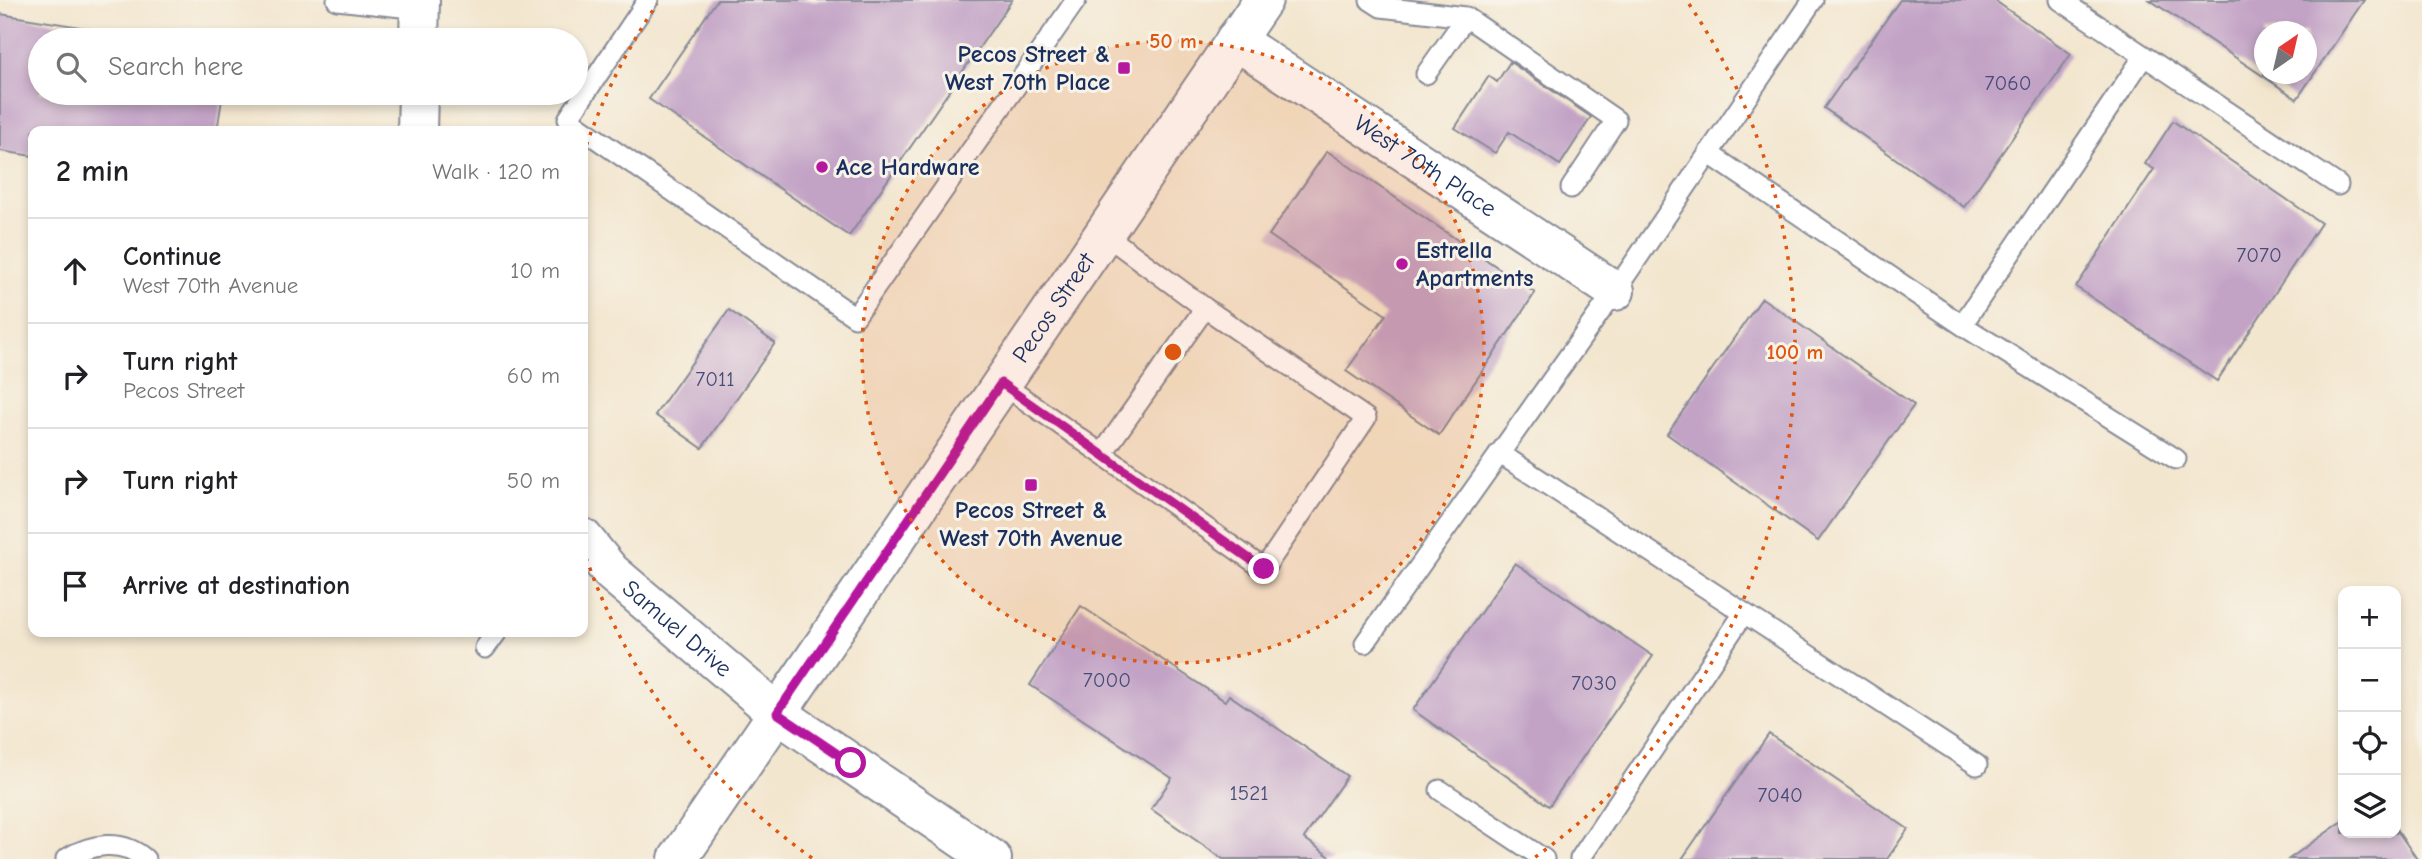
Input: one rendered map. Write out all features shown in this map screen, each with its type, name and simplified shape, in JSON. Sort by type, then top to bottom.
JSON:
[{"type":"main road","name":"Pecos Street","points":[[678,859],[1235,40],[1257,2]]},
{"type":"main road","name":"West 70th Place","points":[[1235,40],[1615,291]]},
{"type":"main road","points":[[418,105],[418,126]]},
{"type":"main road","name":"Samuel Drive","points":[[588,544],[611,572],[777,713],[992,859]]},
{"type":"lane","points":[[337,0],[420,16]]},
{"type":"lane","points":[[588,89],[648,0]]},
{"type":"lane","points":[[588,133],[855,317],[1076,0]]},
{"type":"lane","points":[[1370,0],[1381,7],[1466,18],[1616,120],[1571,188]]},
{"type":"lane","points":[[1365,643],[1615,291],[1813,0]]},
{"type":"lane","points":[[2060,0],[2338,185]]},
{"type":"lane","points":[[1426,74],[1466,18]]},
{"type":"lane","points":[[1962,325],[2144,56]]},
{"type":"lane","points":[[577,105],[568,119],[578,126]]},
{"type":"lane","points":[[1708,153],[1962,325],[2176,460]]},
{"type":"lane","points":[[1001,383],[1264,569],[1366,418],[1205,308],[1103,233]]},
{"type":"lane","points":[[1102,454],[1205,308]]},
{"type":"lane","points":[[1499,453],[1977,765]]},
{"type":"lane","points":[[1580,859],[1744,613]]},
{"type":"lane","points":[[485,648],[493,637]]},
{"type":"lane","points":[[1440,790],[1544,859]]},
{"type":"lane","points":[[66,859],[99,837],[145,859]]},
{"type":"building","name":"Ace Hardware","points":[[717,0],[1012,0],[849,236],[649,99]]},
{"type":"building","points":[[1900,0],[1994,0],[2071,54],[1964,207],[1824,108]]},
{"type":"building","points":[[2150,0],[2364,0],[2317,69],[2317,21],[2254,21],[2254,70]]},
{"type":"building","points":[[0,14],[86,28],[28,28],[28,105],[221,105],[218,126],[28,126],[28,155],[0,151]]},
{"type":"building","points":[[1510,62],[1591,117],[1560,165],[1509,132],[1495,153],[1455,128],[1489,76],[1497,82]]},
{"type":"building","points":[[2275,84],[2307,84],[2297,99]]},
{"type":"building","points":[[2173,121],[2321,223],[2217,381],[2076,287],[2154,169],[2145,164]]},
{"type":"building","name":"Estrella Apartments","points":[[1327,151],[1535,293],[1439,435],[1346,371],[1386,315],[1269,235]]},
{"type":"building","points":[[1762,298],[1914,405],[1818,541],[1667,434]]},
{"type":"building","points":[[729,310],[775,343],[702,448],[655,415]]},
{"type":"building","points":[[1515,563],[1653,656],[1549,806],[1413,710]]},
{"type":"building","points":[[1081,606],[1225,701],[1229,695],[1347,776],[1304,838],[1333,859],[1223,859],[1151,809],[1172,778],[1030,685]]},
{"type":"building","points":[[1769,734],[1908,829],[1887,859],[1682,859]]},
{"type":"building","points":[[2338,825],[2338,838],[2401,836],[2417,859],[2289,859]]},
{"type":"place","name":"Pecos Street & West 70th Place","points":[[1124,68]]},
{"type":"place","name":"Ace Hardware","points":[[822,167]]},
{"type":"place","name":"Estrella Apartments","points":[[1402,264]]},
{"type":"place","name":"Pecos Street & West 70th Avenue","points":[[1031,485]]},
{"type":"route","points":[[851,763],[777,713],[1001,383],[1264,569]]}]
